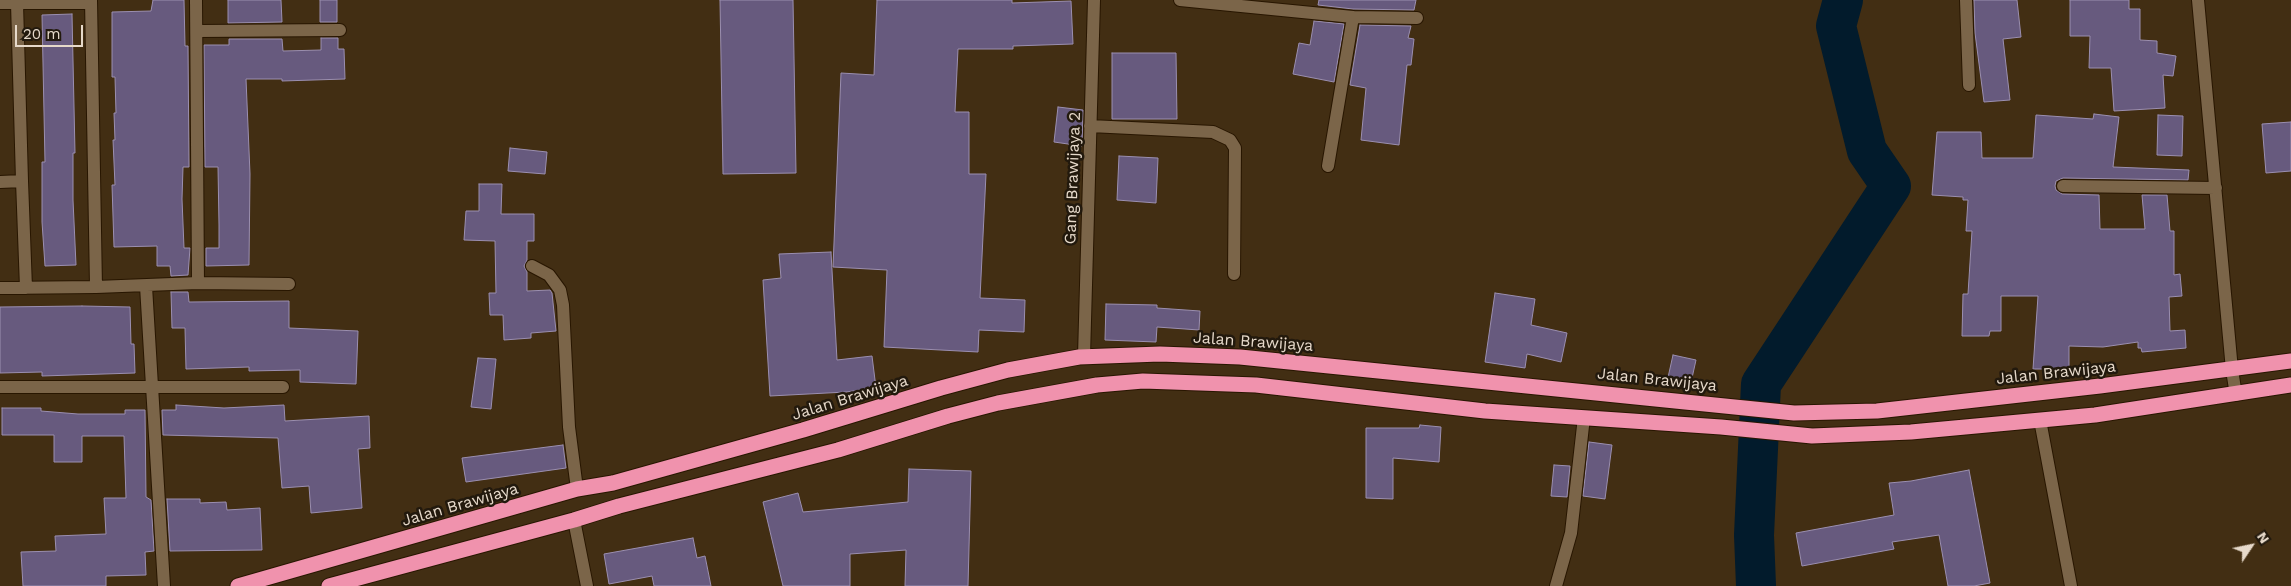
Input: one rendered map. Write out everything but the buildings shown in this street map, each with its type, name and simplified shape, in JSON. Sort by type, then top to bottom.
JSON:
[{"type":"highway","name":"Jalan Brawijaya","points":[[238,586],[577,489],[613,483],[802,430],[941,388],[1008,370],[1084,356],[1160,354],[1240,357],[1794,413],[1876,411],[2291,362]]},
{"type":"highway","points":[[329,586],[359,581],[619,506],[838,450],[948,416],[998,403],[1097,385],[1143,381],[1247,384],[1485,411],[1714,426],[1812,436],[1888,433],[2095,415],[2236,395],[2291,385]]},
{"type":"highway","points":[[1714,426],[1715,404]]},
{"type":"highway","points":[[613,483],[619,506]]},
{"type":"street","points":[[196,0],[198,31],[198,283]]},
{"type":"street","name":"Gang Brawijaya 2","points":[[1084,356],[1094,0]]},
{"type":"street","points":[[1180,0],[1353,17],[1417,18]]},
{"type":"street","points":[[1966,0],[1969,86]]},
{"type":"street","points":[[2198,0],[2232,370],[2236,395]]},
{"type":"street","points":[[0,3],[91,1],[96,286]]},
{"type":"street","points":[[17,2],[26,288]]},
{"type":"street","points":[[1328,166],[1353,17]]},
{"type":"street","points":[[198,31],[340,30]]},
{"type":"street","points":[[1090,126],[1213,132],[1230,140],[1235,148],[1234,274]]},
{"type":"street","points":[[0,182],[22,181]]},
{"type":"street","points":[[2063,186],[2216,188]]},
{"type":"street","points":[[532,266],[549,275],[560,290],[563,305],[569,426],[577,489]]},
{"type":"street","points":[[0,288],[146,286],[198,283],[289,284]]},
{"type":"street","points":[[146,286],[164,586]]},
{"type":"street","points":[[0,387],[283,387]]},
{"type":"street","points":[[1556,586],[1570,533],[1584,417]]},
{"type":"street","points":[[2040,420],[2072,586]]},
{"type":"street","points":[[574,520],[587,586]]},
{"type":"waterway","points":[[1756,586],[1754,535],[1761,384],[1891,186],[1867,151],[1836,26],[1843,0]]}]
